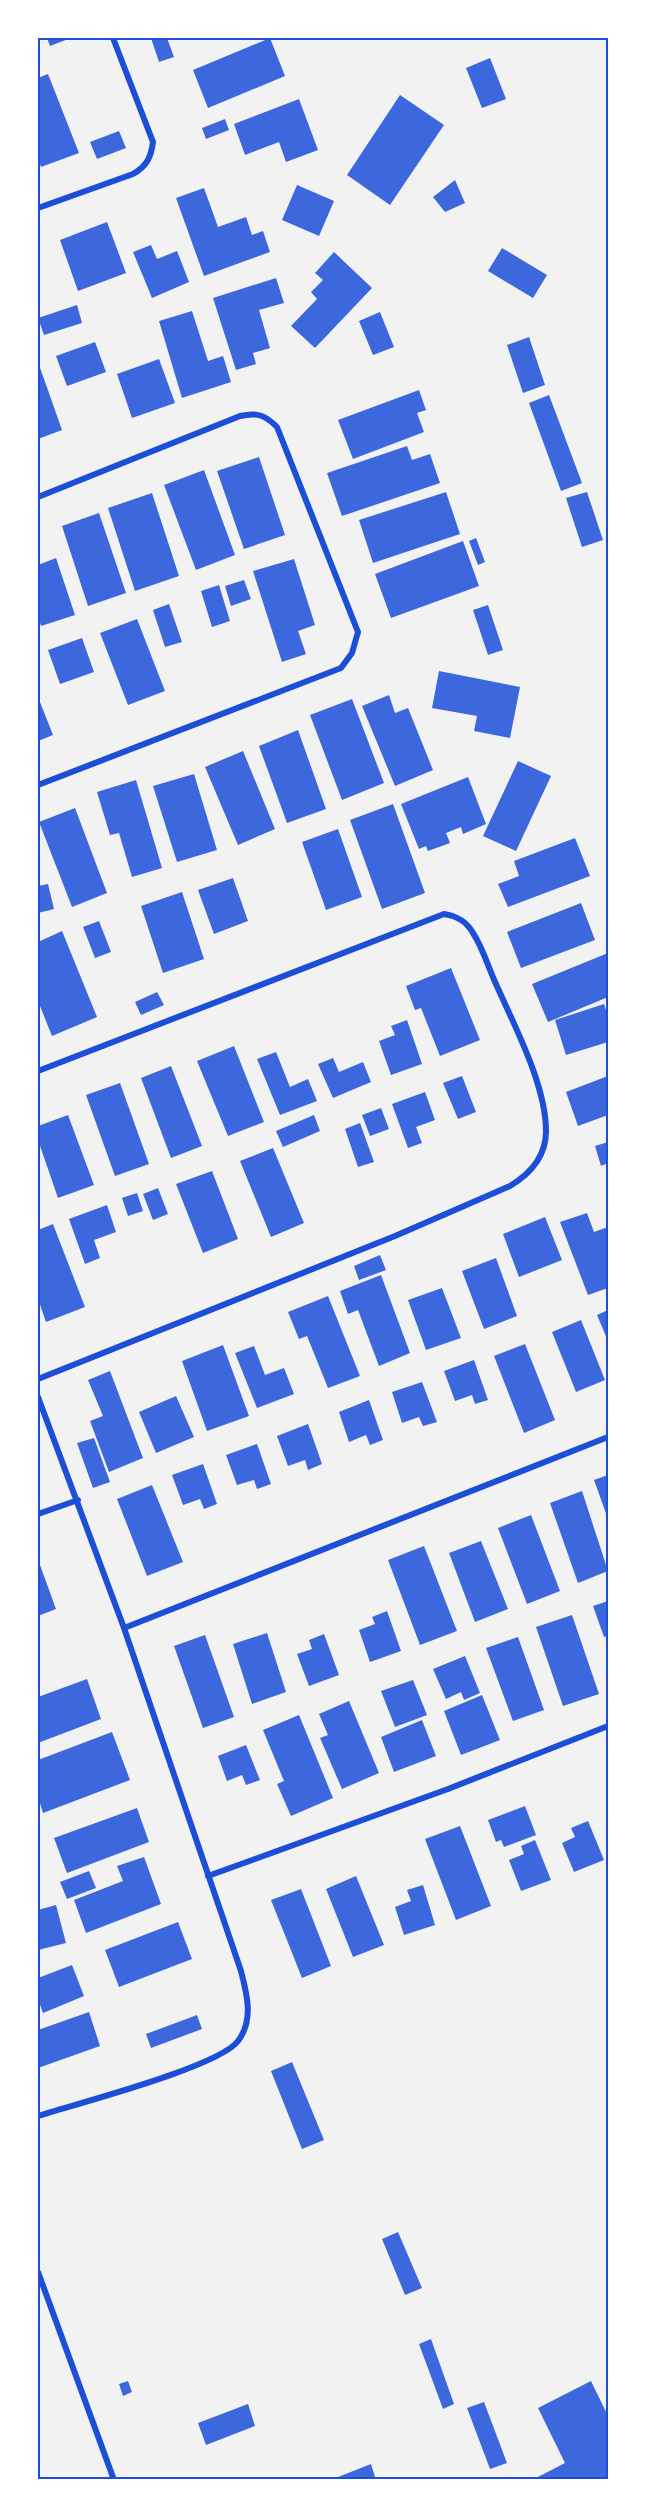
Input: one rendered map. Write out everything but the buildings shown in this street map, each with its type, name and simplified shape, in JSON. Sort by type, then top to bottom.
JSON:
[{"type":"street","points":[[38,208],[133,174],[144,168],[151,155],[153,142],[113,38]]},
{"type":"street","points":[[38,497],[240,416],[252,413],[266,416],[277,427],[358,632],[352,653],[341,668],[38,785]]},
{"type":"street","points":[[38,1071],[444,914],[456,916],[473,933],[528,1058],[546,1132],[542,1152],[534,1166],[524,1178],[510,1186],[395,1236],[38,1379]]},
{"type":"street","points":[[38,1397],[124,1628],[248,1995],[248,2014],[237,2042],[225,2052],[185,2070],[38,2116]]},
{"type":"street","points":[[124,1628],[609,1437]]},
{"type":"street","points":[[38,1514],[78,1500]]},
{"type":"street","points":[[208,1876],[426,1797],[609,1726]]},
{"type":"street","points":[[38,2272],[114,2480]]}]
